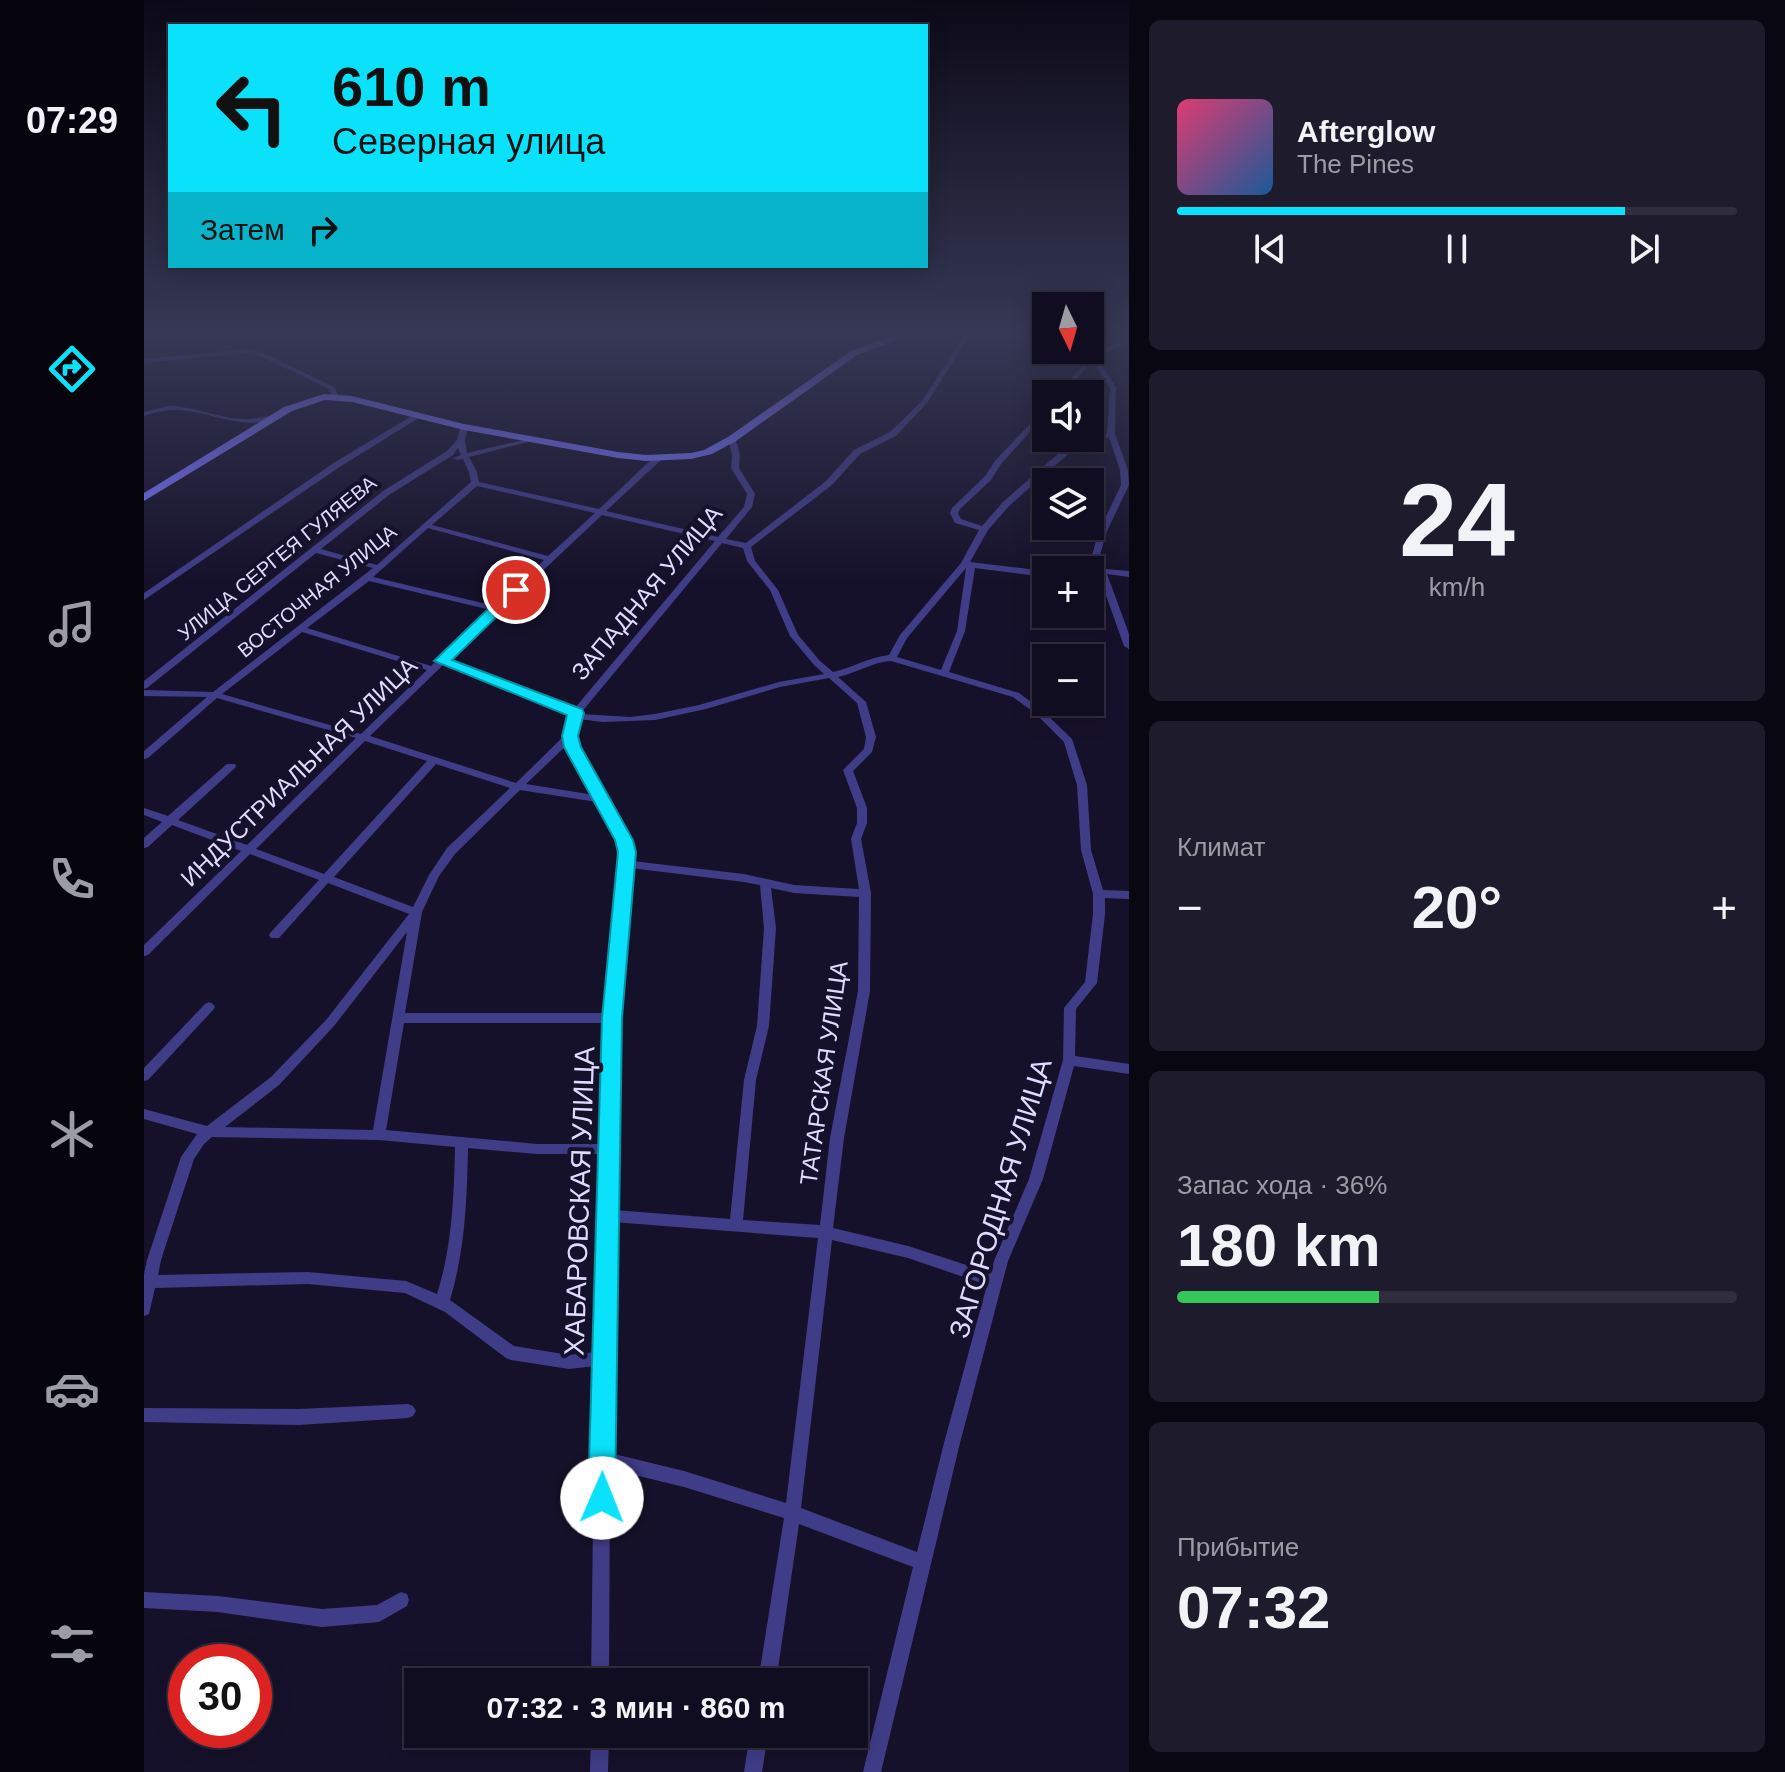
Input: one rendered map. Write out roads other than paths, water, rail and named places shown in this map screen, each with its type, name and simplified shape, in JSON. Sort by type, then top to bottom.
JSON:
[{"type":"street","points":[[223,418],[235,421],[268,418]]},
{"type":"street","points":[[144,498],[274,418]]},
{"type":"street","points":[[144,597],[349,457],[415,418]]},
{"type":"street","points":[[425,418],[618,455],[658,458],[708,452],[762,418]]},
{"type":"street","points":[[464,427],[461,440],[463,456],[473,471],[475,483],[747,546],[829,483],[857,452],[893,434],[909,418]]},
{"type":"street","points":[[1096,556],[1098,543],[1125,485],[1124,470],[1111,434],[1112,418]]},
{"type":"street","points":[[984,529],[958,521],[954,513],[956,508],[988,478],[1032,425]]},
{"type":"street","points":[[301,629],[437,665],[575,714],[609,722],[650,720],[715,706],[779,685],[851,671],[881,657],[892,658],[903,637],[968,564],[984,529],[1006,504],[1071,447],[1111,434]]},
{"type":"street","name":"ЗАПАДНАЯ УЛИЦА","points":[[570,736],[575,714],[752,500],[735,468],[736,454],[732,439]]},
{"type":"street","name":"УЛИЦА СЕРГЕЯ ГУЛЯЕВА","points":[[144,686],[386,493],[433,464],[461,440]]},
{"type":"street","points":[[433,464],[532,440]]},
{"type":"street","name":"ИНДУСТРИАЛЬНАЯ УЛИЦА","points":[[144,952],[437,665],[658,458]]},
{"type":"street","name":"ВОСТОЧНАЯ УЛИЦА","points":[[144,756],[215,695],[367,578],[475,483]]},
{"type":"street","points":[[428,526],[549,559]]},
{"type":"street","name":"ТАТАРСКАЯ УЛИЦА","points":[[747,546],[751,561],[774,590],[788,627],[830,675],[861,702],[871,737],[869,750],[848,770],[862,808],[862,823],[856,839],[865,893],[864,991],[837,1138],[793,1511],[769,1668]]},
{"type":"street","points":[[315,550],[377,567]]},
{"type":"street","points":[[968,564],[1032,572]]},
{"type":"street","points":[[944,673],[961,631],[968,564]]},
{"type":"street","points":[[1104,574],[1129,574]]},
{"type":"street","points":[[367,578],[496,609]]},
{"type":"street","points":[[1104,579],[1129,646]]},
{"type":"street","name":"ЗАГОРОДНАЯ УЛИЦА","points":[[872,1772],[952,1443],[996,1281],[1036,1179],[1069,1060],[1070,1008],[1091,983],[1099,894],[1086,850],[1082,785],[1069,741],[1016,695],[892,658]]},
{"type":"street","points":[[144,693],[215,695],[520,786],[600,799]]},
{"type":"street","points":[[144,1309],[147,1282],[188,1157],[204,1136],[275,1081],[312,1042],[416,912],[434,875],[451,851],[570,736]]},
{"type":"street","name":"ХАБАРОВСКАЯ УЛИЦА","points":[[570,736],[600,799],[624,840],[626,864],[612,1018],[603,1358],[600,1668]]},
{"type":"street","points":[[275,935],[435,759]]},
{"type":"street","points":[[144,844],[231,766]]},
{"type":"street","points":[[144,811],[326,876],[416,912]]},
{"type":"street","points":[[626,864],[744,878],[765,885],[865,893]]},
{"type":"street","points":[[736,1226],[750,1080],[763,1026],[770,928],[765,885]]},
{"type":"street","points":[[1099,894],[1129,895]]},
{"type":"street","points":[[379,1135],[416,912]]},
{"type":"street","points":[[144,1076],[209,1007]]},
{"type":"street","points":[[398,1018],[612,1018]]},
{"type":"street","points":[[1069,1060],[1129,1069]]},
{"type":"street","points":[[144,1114],[204,1136],[379,1135],[537,1149],[609,1149]]},
{"type":"street","points":[[442,1302],[449,1282],[461,1179],[462,1142]]},
{"type":"street","points":[[608,1216],[826,1232],[908,1252],[996,1281]]},
{"type":"street","points":[[147,1282],[308,1278],[406,1287],[442,1302],[511,1353],[569,1362],[603,1358]]},
{"type":"street","points":[[144,1415],[299,1417],[408,1411]]},
{"type":"street","points":[[602,1459],[653,1469],[793,1511],[924,1563]]},
{"type":"street","points":[[144,1600],[218,1604],[322,1618],[379,1613],[401,1600]]},
{"type":"street","points":[[599,1772],[600,1748]]},
{"type":"street","points":[[753,1772],[757,1748]]}]
